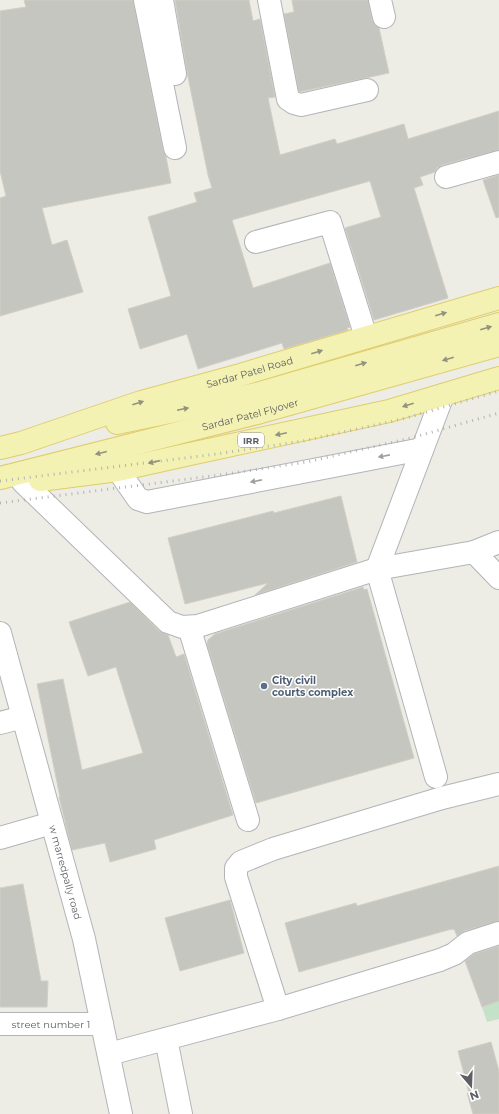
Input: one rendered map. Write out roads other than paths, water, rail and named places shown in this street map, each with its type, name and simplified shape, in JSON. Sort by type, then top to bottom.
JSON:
[{"type":"main road","name":"Sardar Patel Road","points":[[0,448],[21,443],[141,402],[240,375],[499,298]]},
{"type":"main road","name":"Sardar Patel Flyover","points":[[0,478],[258,403],[499,324]]},
{"type":"main road","name":"Sardar Patel Flyover","points":[[21,443],[258,403],[499,345]]},
{"type":"main road","name":"IRR","points":[[0,485],[118,470],[389,411],[499,378]]},
{"type":"street","points":[[145,0],[181,144],[162,0]]},
{"type":"street","points":[[269,0],[288,99],[301,105],[367,90]]},
{"type":"street","points":[[446,177],[499,162]]},
{"type":"street","points":[[256,242],[330,222],[366,337]]},
{"type":"street","points":[[436,777],[377,569],[443,395]]},
{"type":"street","points":[[118,470],[138,499],[146,502],[422,449]]},
{"type":"street","points":[[23,482],[168,622],[182,627],[198,626],[377,569],[474,552],[499,542]]},
{"type":"street","points":[[474,552],[499,578]]},
{"type":"street","points":[[189,627],[248,820]]},
{"type":"street","name":"w marredpally road","points":[[0,633],[84,939],[121,1114]]},
{"type":"street","points":[[0,723],[23,717]]},
{"type":"street","points":[[278,1009],[236,877],[236,868],[241,862],[272,849],[442,798],[499,784]]},
{"type":"street","points":[[0,838],[52,823]]},
{"type":"street","points":[[109,1054],[278,1009],[440,960],[454,954],[468,943],[499,933]]},
{"type":"street","name":"street number 1","points":[[0,1024],[102,1024]]},
{"type":"street","points":[[166,1039],[181,1114]]},
{"type":"railway","points":[[0,481],[209,455],[303,441],[406,418],[499,391]]},
{"type":"railway","points":[[0,503],[212,476],[307,462],[411,438],[499,413]]},
{"type":"place","name":"City civil courts complex","points":[[264,686]]}]
